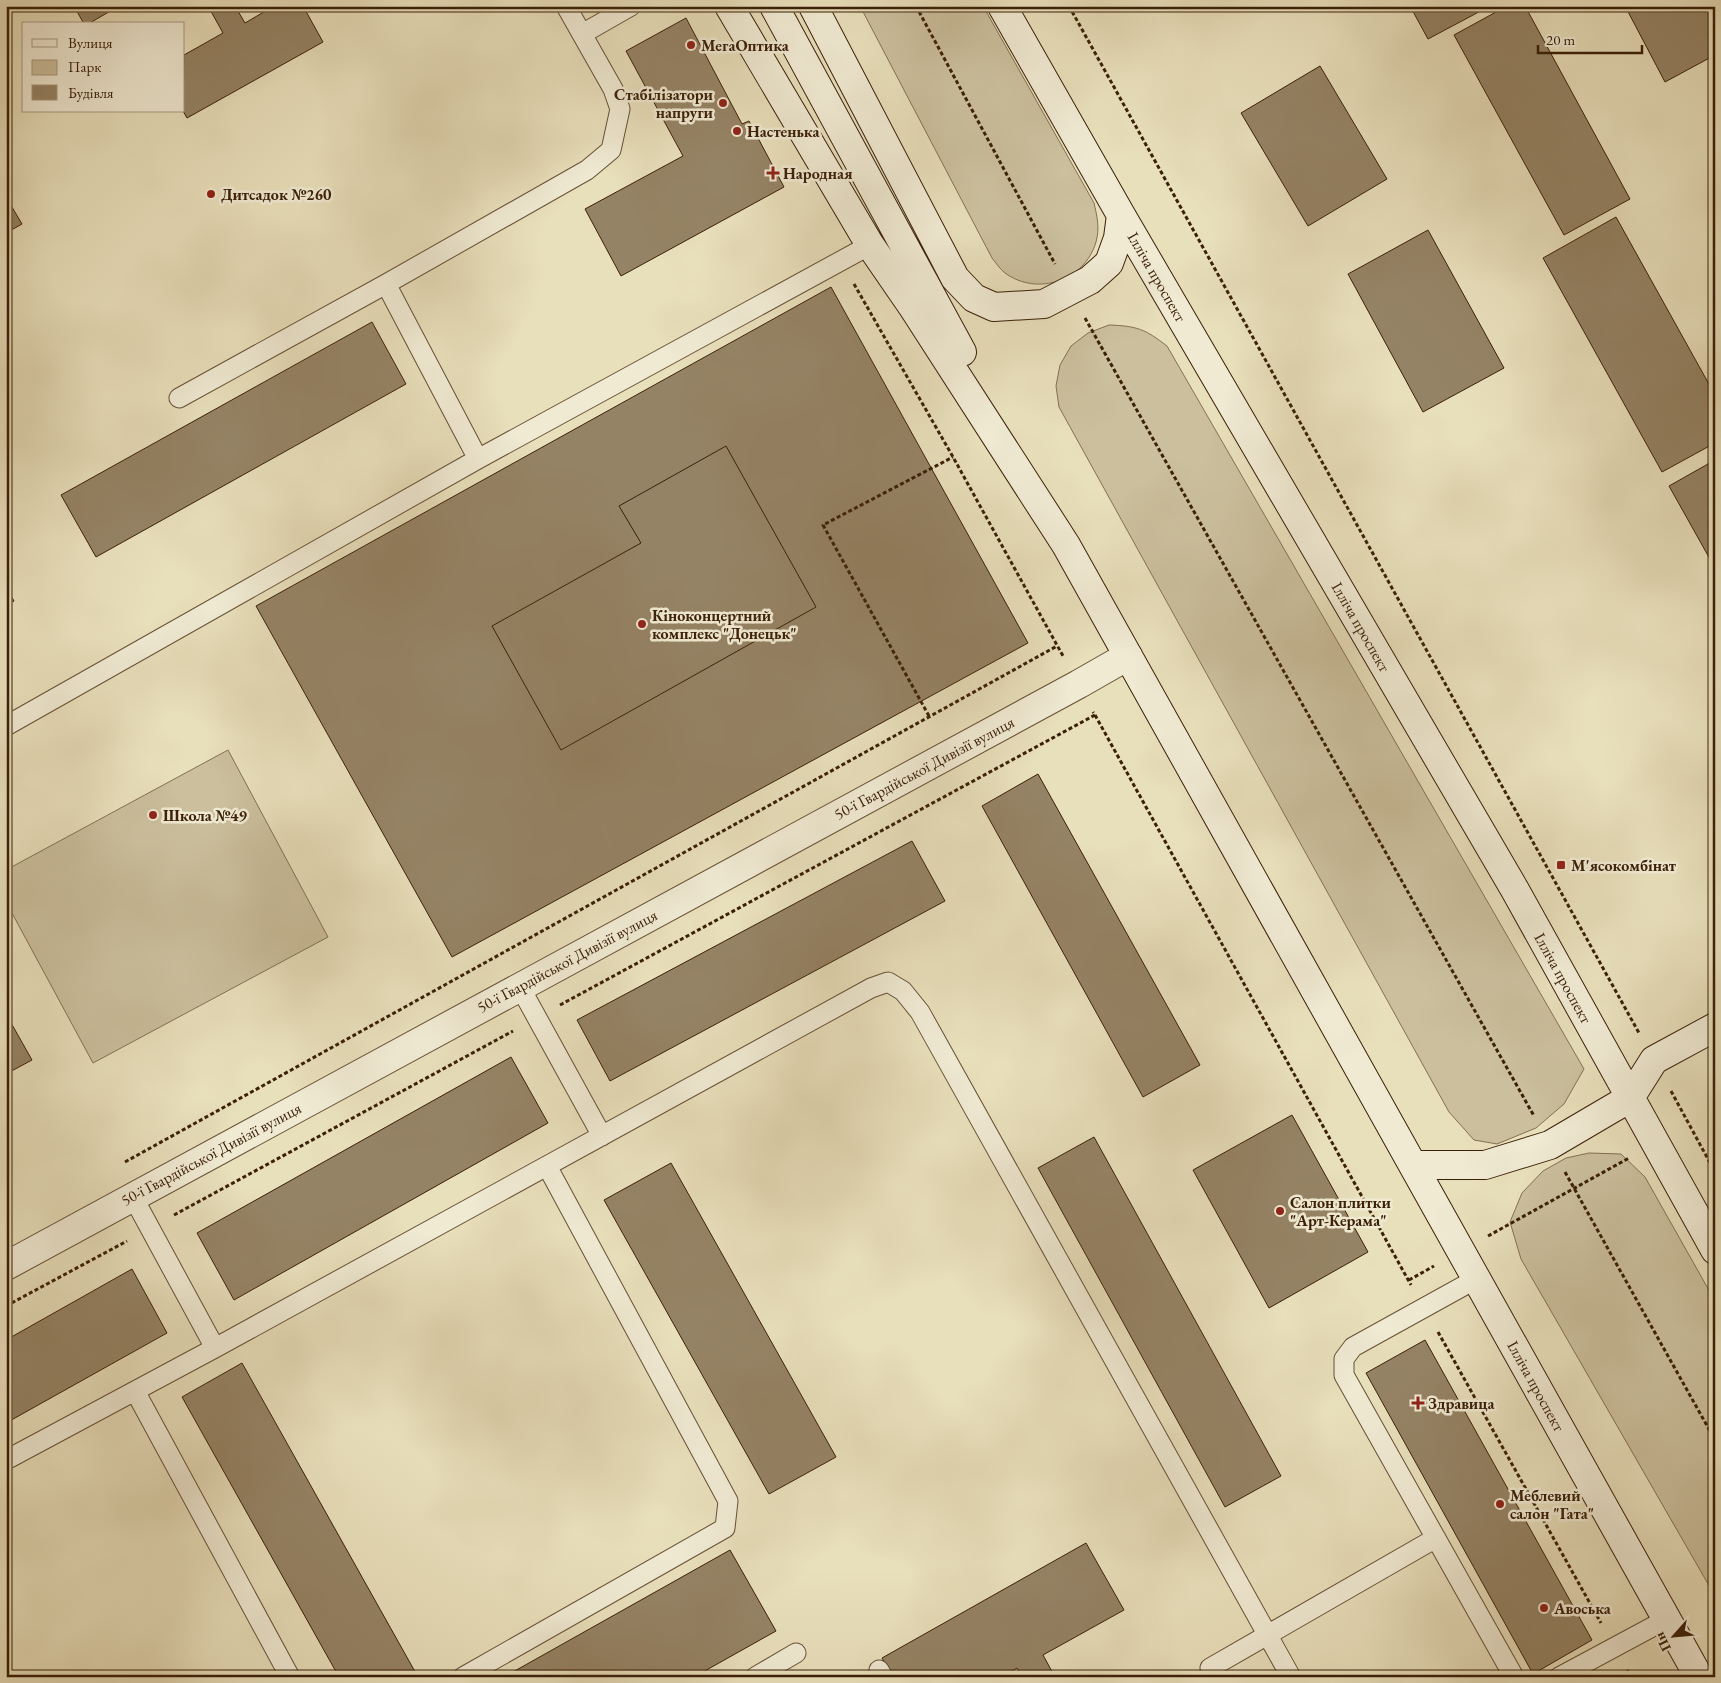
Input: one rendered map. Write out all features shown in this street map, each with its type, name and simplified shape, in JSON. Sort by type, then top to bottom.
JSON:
[{"type":"main road","name":"Ілліча проспект","points":[[729,6],[870,245],[912,306],[1066,545]]},
{"type":"main road","name":"Ілліча проспект","points":[[774,6],[1066,545],[1699,1677]]},
{"type":"main road","points":[[812,6],[955,278],[974,298],[994,307],[1044,304],[1070,292],[1090,280],[1109,263],[1118,238],[1120,216]]},
{"type":"main road","name":"Ілліча проспект","points":[[1002,6],[1120,216],[1515,890],[1715,1250]]},
{"type":"main road","name":"50-ї Гвардійської Дивізії вулиця","points":[[6,1266],[1128,656]]},
{"type":"main road","points":[[1414,1165],[1485,1165],[1550,1145],[1630,1098],[1654,1060],[1715,1027]]},
{"type":"lane","points":[[179,398],[587,170],[611,150],[620,109],[613,89],[566,6]]},
{"type":"lane","points":[[582,34],[631,6]]},
{"type":"lane","points":[[6,726],[478,459],[870,245]]},
{"type":"lane","points":[[386,284],[478,459]]},
{"type":"lane","points":[[6,1460],[215,1348],[871,988],[888,982],[903,990],[920,1012],[1291,1677]]},
{"type":"lane","points":[[520,987],[602,1136]]},
{"type":"lane","points":[[463,1677],[725,1528],[728,1501],[547,1166]]},
{"type":"lane","points":[[133,1196],[215,1348]]},
{"type":"lane","points":[[1476,1279],[1354,1347],[1344,1359],[1344,1375],[1514,1677]]},
{"type":"lane","points":[[135,1391],[290,1677]]},
{"type":"lane","points":[[1210,1668],[1436,1538]]},
{"type":"lane","points":[[1559,1677],[1667,1619]]},
{"type":"lane","points":[[755,1677],[796,1653]]},
{"type":"path","points":[[916,6],[1070,292],[1715,1440]]},
{"type":"path","points":[[1069,6],[1715,1172]]},
{"type":"path","points":[[841,261],[953,457],[1424,1308],[1631,1677]]},
{"type":"path","points":[[929,716],[823,525],[953,457]]},
{"type":"path","points":[[119,1165],[1057,646]]},
{"type":"path","points":[[6,1306],[1095,715]]},
{"type":"path","points":[[1409,1280],[1656,1144]]},
{"type":"green space","points":[[860,6],[983,6],[1094,203],[1098,232],[1090,255],[1082,266],[1071,275],[1059,281],[1045,284],[1032,284],[1018,280],[1000,268],[992,258]]},
{"type":"green space","points":[[1109,325],[1127,326],[1140,330],[1167,346],[1584,1069],[1564,1104],[1536,1128],[1497,1144],[1474,1140],[1449,1112],[1059,407],[1056,386],[1060,365],[1071,346],[1088,333]]},
{"type":"green space","points":[[228,750],[328,937],[93,1063],[6,902],[6,870]]},
{"type":"green space","points":[[1589,1153],[1621,1154],[1645,1177],[1715,1301],[1715,1596],[1521,1259],[1510,1222],[1522,1193],[1543,1171],[1566,1158]]},
{"type":"building","points":[[74,6],[119,6],[91,22],[83,22]]},
{"type":"building","points":[[208,6],[235,6],[245,23],[274,6],[303,6],[323,42],[187,118],[184,112],[185,54],[223,33]]},
{"type":"building","points":[[1410,6],[1490,6],[1428,39]]},
{"type":"building","points":[[1507,6],[1525,6],[1630,199],[1564,235],[1454,35]]},
{"type":"building","points":[[1625,6],[1715,6],[1715,55],[1665,82]]},
{"type":"building","points":[[686,18],[742,124],[749,121],[784,187],[621,276],[585,209],[683,156],[626,51]]},
{"type":"building","points":[[1320,66],[1387,179],[1308,226],[1241,113]]},
{"type":"building","points":[[6,197],[22,224],[6,233]]},
{"type":"building","points":[[1616,217],[1715,395],[1715,443],[1662,472],[1543,258]]},
{"type":"building","points":[[1428,230],[1504,368],[1423,412],[1348,274]]},
{"type":"building","name":"Кіноконцертний комплекс \"Донецьк\"","points":[[831,287],[1028,643],[452,957],[256,606]]},
{"type":"building","points":[[372,322],[406,384],[96,557],[61,495]]},
{"type":"building","points":[[726,446],[816,607],[561,750],[492,626],[641,543],[619,506]]},
{"type":"building","points":[[1715,460],[1715,568],[1669,486]]},
{"type":"building","points":[[6,587],[14,601],[6,606]]},
{"type":"building","points":[[1038,774],[1200,1065],[1143,1097],[982,806]]},
{"type":"building","points":[[912,841],[945,901],[610,1081],[577,1020]]},
{"type":"building","points":[[6,1014],[32,1060],[6,1074]]},
{"type":"building","points":[[511,1057],[548,1123],[234,1300],[197,1233]]},
{"type":"building","name":"Салон плитки \"Арт-Керама\"","points":[[1292,1115],[1368,1252],[1269,1308],[1193,1170]]},
{"type":"building","points":[[1094,1137],[1281,1476],[1225,1507],[1038,1168]]},
{"type":"building","points":[[671,1163],[836,1457],[769,1494],[604,1200]]},
{"type":"building","points":[[132,1269],[167,1333],[6,1423],[6,1340]]},
{"type":"building","points":[[1425,1340],[1592,1640],[1533,1674],[1366,1373]]},
{"type":"building","points":[[242,1363],[418,1677],[339,1677],[182,1397]]},
{"type":"building","points":[[1086,1543],[1124,1610],[1043,1655],[1055,1677],[1022,1677],[1017,1668],[1002,1677],[893,1677],[882,1658]]},
{"type":"building","points":[[730,1550],[776,1631],[694,1677],[504,1677]]},
{"type":"building","points":[[1385,1671],[1389,1677],[1374,1677]]},
{"type":"place","name":"МегаОптика","points":[[691,45]]},
{"type":"place","name":"Стабілізатори напруги","points":[[723,103]]},
{"type":"place","name":"Настенька","points":[[737,131]]},
{"type":"place","name":"Народная","points":[[773,173]]},
{"type":"place","name":"Дитсадок №260","points":[[211,194]]},
{"type":"place","name":"Кіноконцертний комплекс \"Донецьк\"","points":[[642,624]]},
{"type":"place","name":"Школа №49","points":[[153,815]]},
{"type":"place","name":"М'ясокомбінат","points":[[1561,865]]},
{"type":"place","name":"Салон плитки \"Арт-Керама\"","points":[[1280,1211]]},
{"type":"place","name":"Здравица","points":[[1418,1403]]},
{"type":"place","name":"Меблевий салон \"Гата\"","points":[[1500,1504]]},
{"type":"place","name":"Авоська","points":[[1544,1608]]}]
